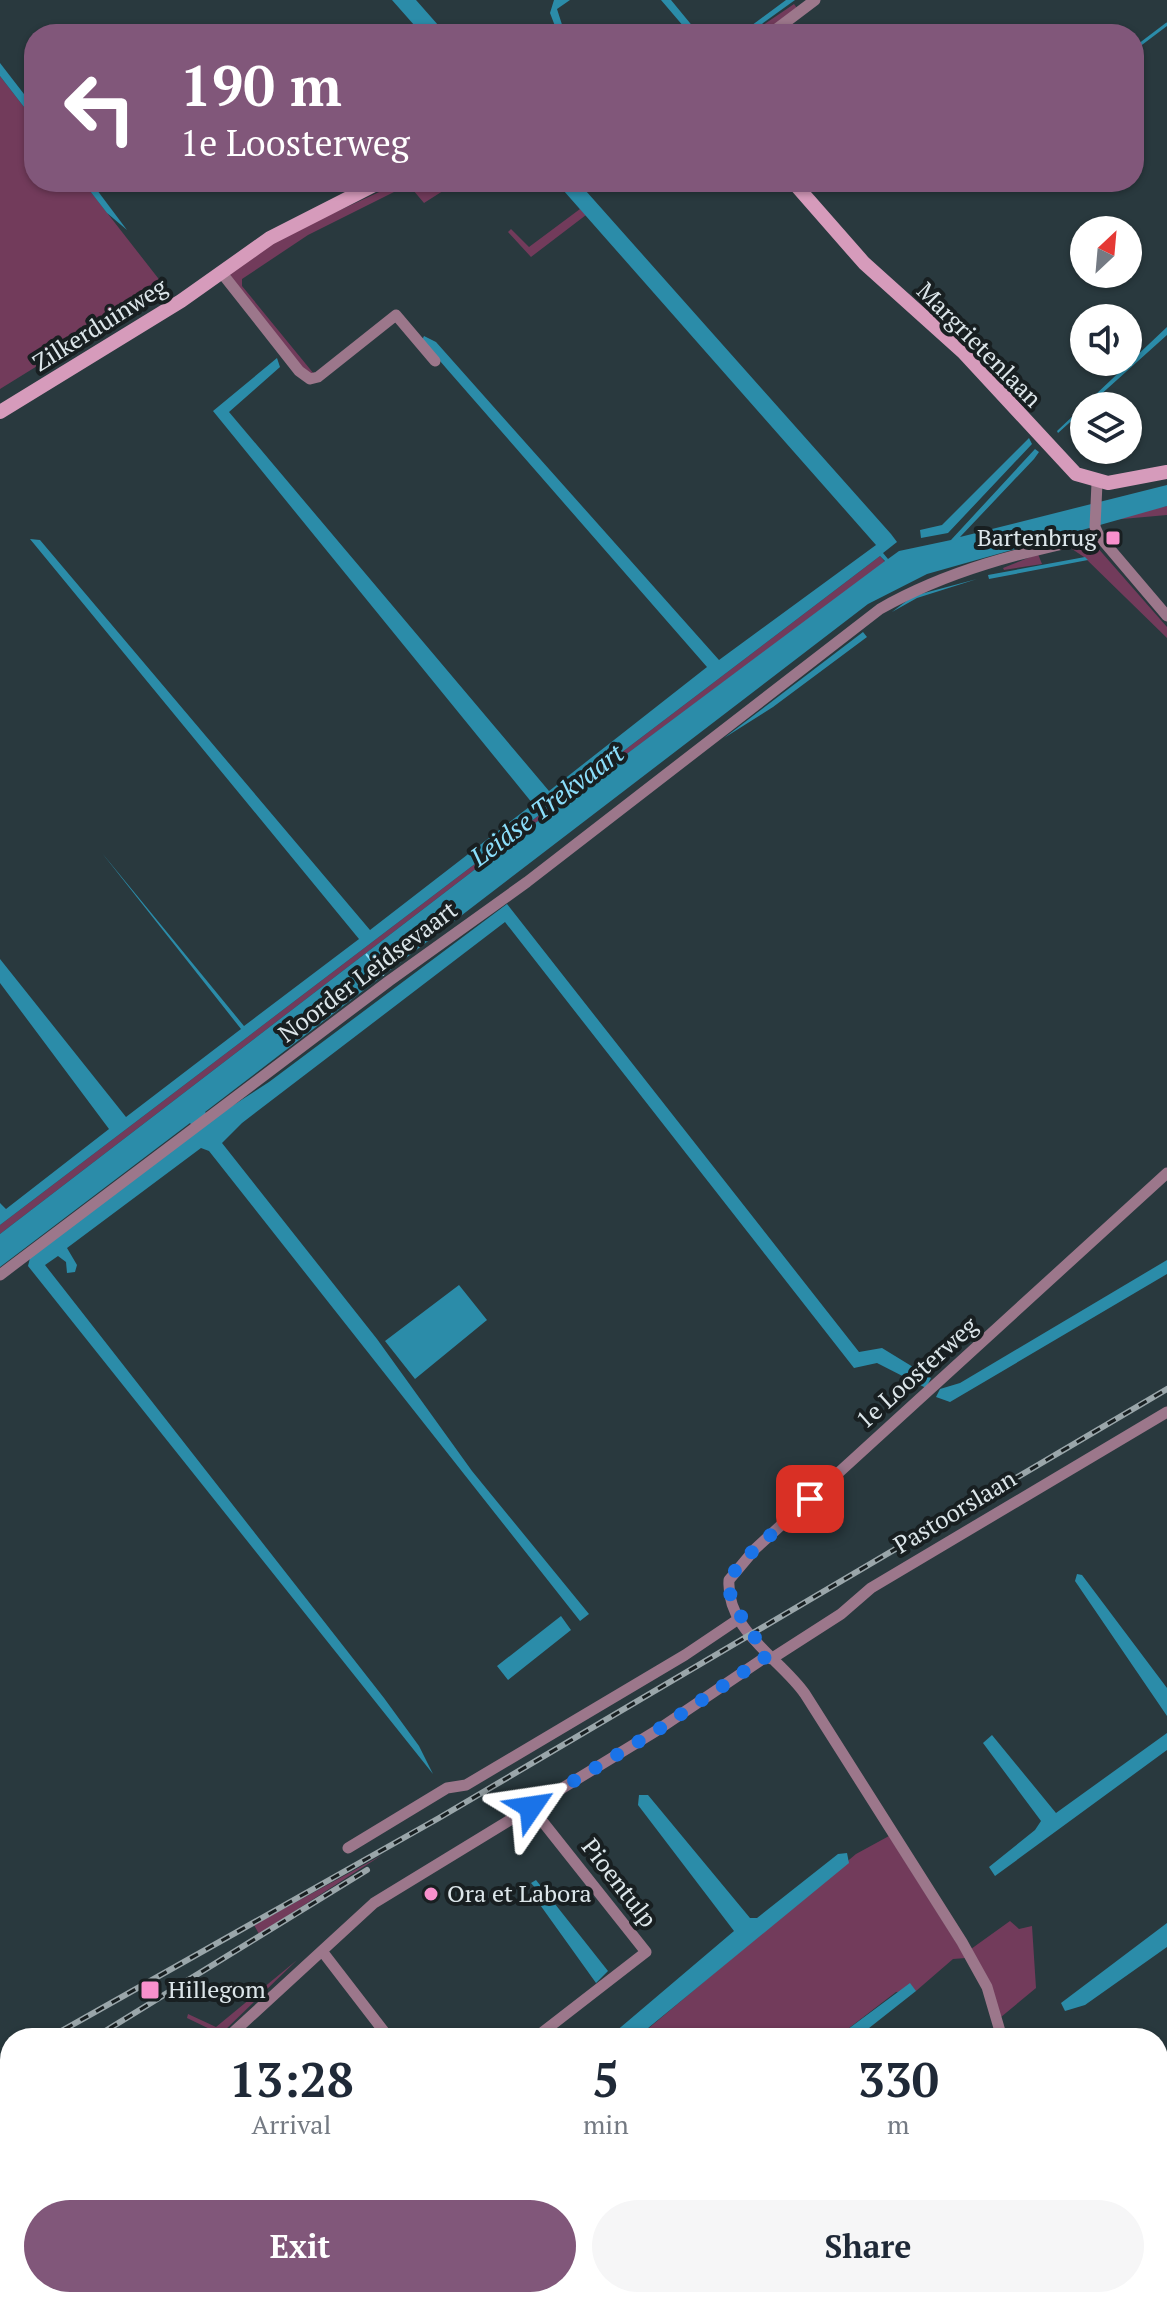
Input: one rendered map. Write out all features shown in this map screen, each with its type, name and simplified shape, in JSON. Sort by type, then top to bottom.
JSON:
[{"type":"main road","name":"Zilkerduinweg","points":[[0,412],[181,301],[301,220],[359,192]]},
{"type":"main road","name":"Margrietenlaan","points":[[802,192],[864,263],[963,352],[1056,456],[1076,474],[1097,483]]},
{"type":"main road","points":[[1097,483],[1167,472]]},
{"type":"street","points":[[783,24],[815,0]]},
{"type":"street","points":[[221,272],[299,371],[310,379],[318,377],[396,315],[435,361]]},
{"type":"street","points":[[1097,483],[1097,532],[1167,616]]},
{"type":"street","name":"Noorder Leidsevaart","points":[[0,1275],[389,981],[527,882],[880,609],[917,588],[1016,553],[1097,532]]},
{"type":"street","name":"1e Loosterweg","points":[[769,1658],[740,1618],[729,1592],[729,1580],[740,1563],[1167,1173]]},
{"type":"street","name":"Pastoorslaan","points":[[769,1658],[841,1614],[871,1588],[1167,1412]]},
{"type":"street","points":[[348,1848],[447,1788],[466,1785],[571,1724],[740,1618]]},
{"type":"street","points":[[238,2028],[374,1903],[656,1731],[769,1658],[790,1673],[805,1694],[962,1942],[987,1987],[999,2028]]},
{"type":"street","name":"Pioentulp","points":[[531,1807],[646,1952],[548,2028]]},
{"type":"street","points":[[322,1951],[381,2028]]},
{"type":"shaded area","points":[[794,4],[797,8],[775,24],[765,24]]},
{"type":"shaded area","points":[[0,76],[24,107],[24,192],[91,192],[165,287],[0,389]]},
{"type":"shaded area","points":[[379,192],[394,192],[308,235],[242,279],[242,286],[314,374],[305,373],[232,282],[230,274],[277,239]]},
{"type":"shaded area","points":[[415,192],[441,192],[424,203]]},
{"type":"shaded area","points":[[580,209],[586,215],[531,257],[508,232],[511,229],[529,247]]},
{"type":"shaded area","points":[[1167,506],[1167,515],[1111,520],[1161,507]]},
{"type":"shaded area","points":[[1096,546],[1167,627],[1167,638],[1084,557],[1069,547]]},
{"type":"shaded area","points":[[1038,554],[1042,564],[1003,568]]},
{"type":"shaded area","points":[[880,556],[885,562],[577,791],[0,1234],[0,1225]]},
{"type":"shaded area","points":[[889,1836],[966,1958],[953,1959],[916,1991],[896,1992],[849,2028],[649,2028],[856,1854]]},
{"type":"shaded area","points":[[382,1855],[259,1934],[254,1925]]},
{"type":"shaded area","points":[[1010,1921],[1019,1929],[1032,1926],[1036,1988],[1001,2017],[971,1949]]},
{"type":"shaded area","points":[[297,1960],[227,2028],[208,2028],[187,2018],[188,2014],[216,2027]]},
{"type":"water","points":[[392,0],[416,0],[437,24],[413,24]]},
{"type":"water","points":[[554,0],[570,0],[557,9],[562,24],[554,24],[550,13]]},
{"type":"water","points":[[661,0],[671,0],[691,24],[681,24]]},
{"type":"water","points":[[786,0],[795,0],[762,24],[754,24]]},
{"type":"water","points":[[0,63],[24,94],[24,107],[0,76]]},
{"type":"water","points":[[91,192],[98,192],[127,230],[107,213]]},
{"type":"water","name":"Leidse Trekvaart","points":[[565,192],[587,192],[891,534],[897,542],[883,553],[888,559],[899,551],[951,540],[1035,449],[1039,452],[1034,459],[960,537],[1167,485],[1167,506],[927,574],[868,604],[205,1112],[212,1119],[269,1082],[507,904],[859,1352],[882,1348],[931,1378],[926,1388],[877,1363],[854,1368],[505,922],[242,1123],[222,1143],[377,1339],[472,1471],[589,1614],[580,1621],[209,1151],[201,1148],[67,1248],[77,1265],[75,1272],[67,1273],[66,1262],[58,1256],[45,1265],[384,1698],[419,1746],[433,1774],[28,1266],[30,1258],[196,1130],[190,1123],[0,1267],[0,1234],[577,791],[885,561],[880,556],[0,1225],[0,1203],[6,1209],[109,1129],[0,983],[0,959],[126,1117],[241,1029],[102,853],[244,1026],[359,939],[30,539],[40,540],[370,930],[533,804],[213,411],[277,358],[280,367],[229,412],[549,791],[707,667],[422,340],[424,336],[436,342],[719,660],[876,545]]},
{"type":"water","points":[[1167,327],[1167,335],[1142,357],[1142,351]]},
{"type":"water","points":[[1115,376],[1121,376],[1104,392],[1098,392]]},
{"type":"water","points":[[1070,419],[1070,422],[1057,431]]},
{"type":"water","points":[[1029,438],[1032,444],[948,533],[921,538],[920,530],[942,525]]},
{"type":"water","points":[[1085,557],[1088,560],[989,579],[988,575]]},
{"type":"water","points":[[977,579],[917,598],[892,612],[913,596]]},
{"type":"water","points":[[863,632],[867,637],[773,707],[724,738]]},
{"type":"water","points":[[1167,1260],[1167,1274],[950,1402],[936,1397],[940,1389],[960,1383]]},
{"type":"water","points":[[459,1285],[487,1320],[415,1379],[385,1341]]},
{"type":"water","points":[[1077,1574],[1082,1575],[1167,1688],[1167,1716],[1075,1581]]},
{"type":"water","points":[[561,1616],[571,1630],[508,1680],[497,1666]]},
{"type":"water","points":[[1167,1733],[1167,1750],[995,1876],[989,1867],[1035,1830],[1041,1821],[983,1743],[992,1735],[1056,1813]]},
{"type":"water","points":[[639,1795],[648,1795],[750,1918],[757,1918],[838,1854],[847,1853],[849,1863],[648,2028],[620,2028],[734,1931],[638,1805]]},
{"type":"water","points":[[536,1880],[608,1971],[596,1983],[533,1895],[537,1890],[531,1883]]},
{"type":"water","points":[[1167,1923],[1167,1947],[1085,2005],[1065,2011],[1061,2003]]},
{"type":"water","points":[[910,1983],[916,1991],[869,2028],[849,2028]]},
{"type":"waterway","points":[[1144,41],[1167,24]]},
{"type":"ferry route","points":[[366,954],[384,976]]},
{"type":"railway","points":[[67,2028],[439,1818],[1167,1389]]},
{"type":"railway","points":[[110,2028],[367,1870]]},
{"type":"place","name":"Bartenbrug","points":[[1113,538]]},
{"type":"place","name":"Ora et Labora","points":[[431,1894]]},
{"type":"place","name":"Hillegom","points":[[150,1990]]},
{"type":"route","points":[[531,1807],[656,1731],[767,1656],[760,1651],[731,1601],[729,1580],[740,1563],[810,1499]]}]
